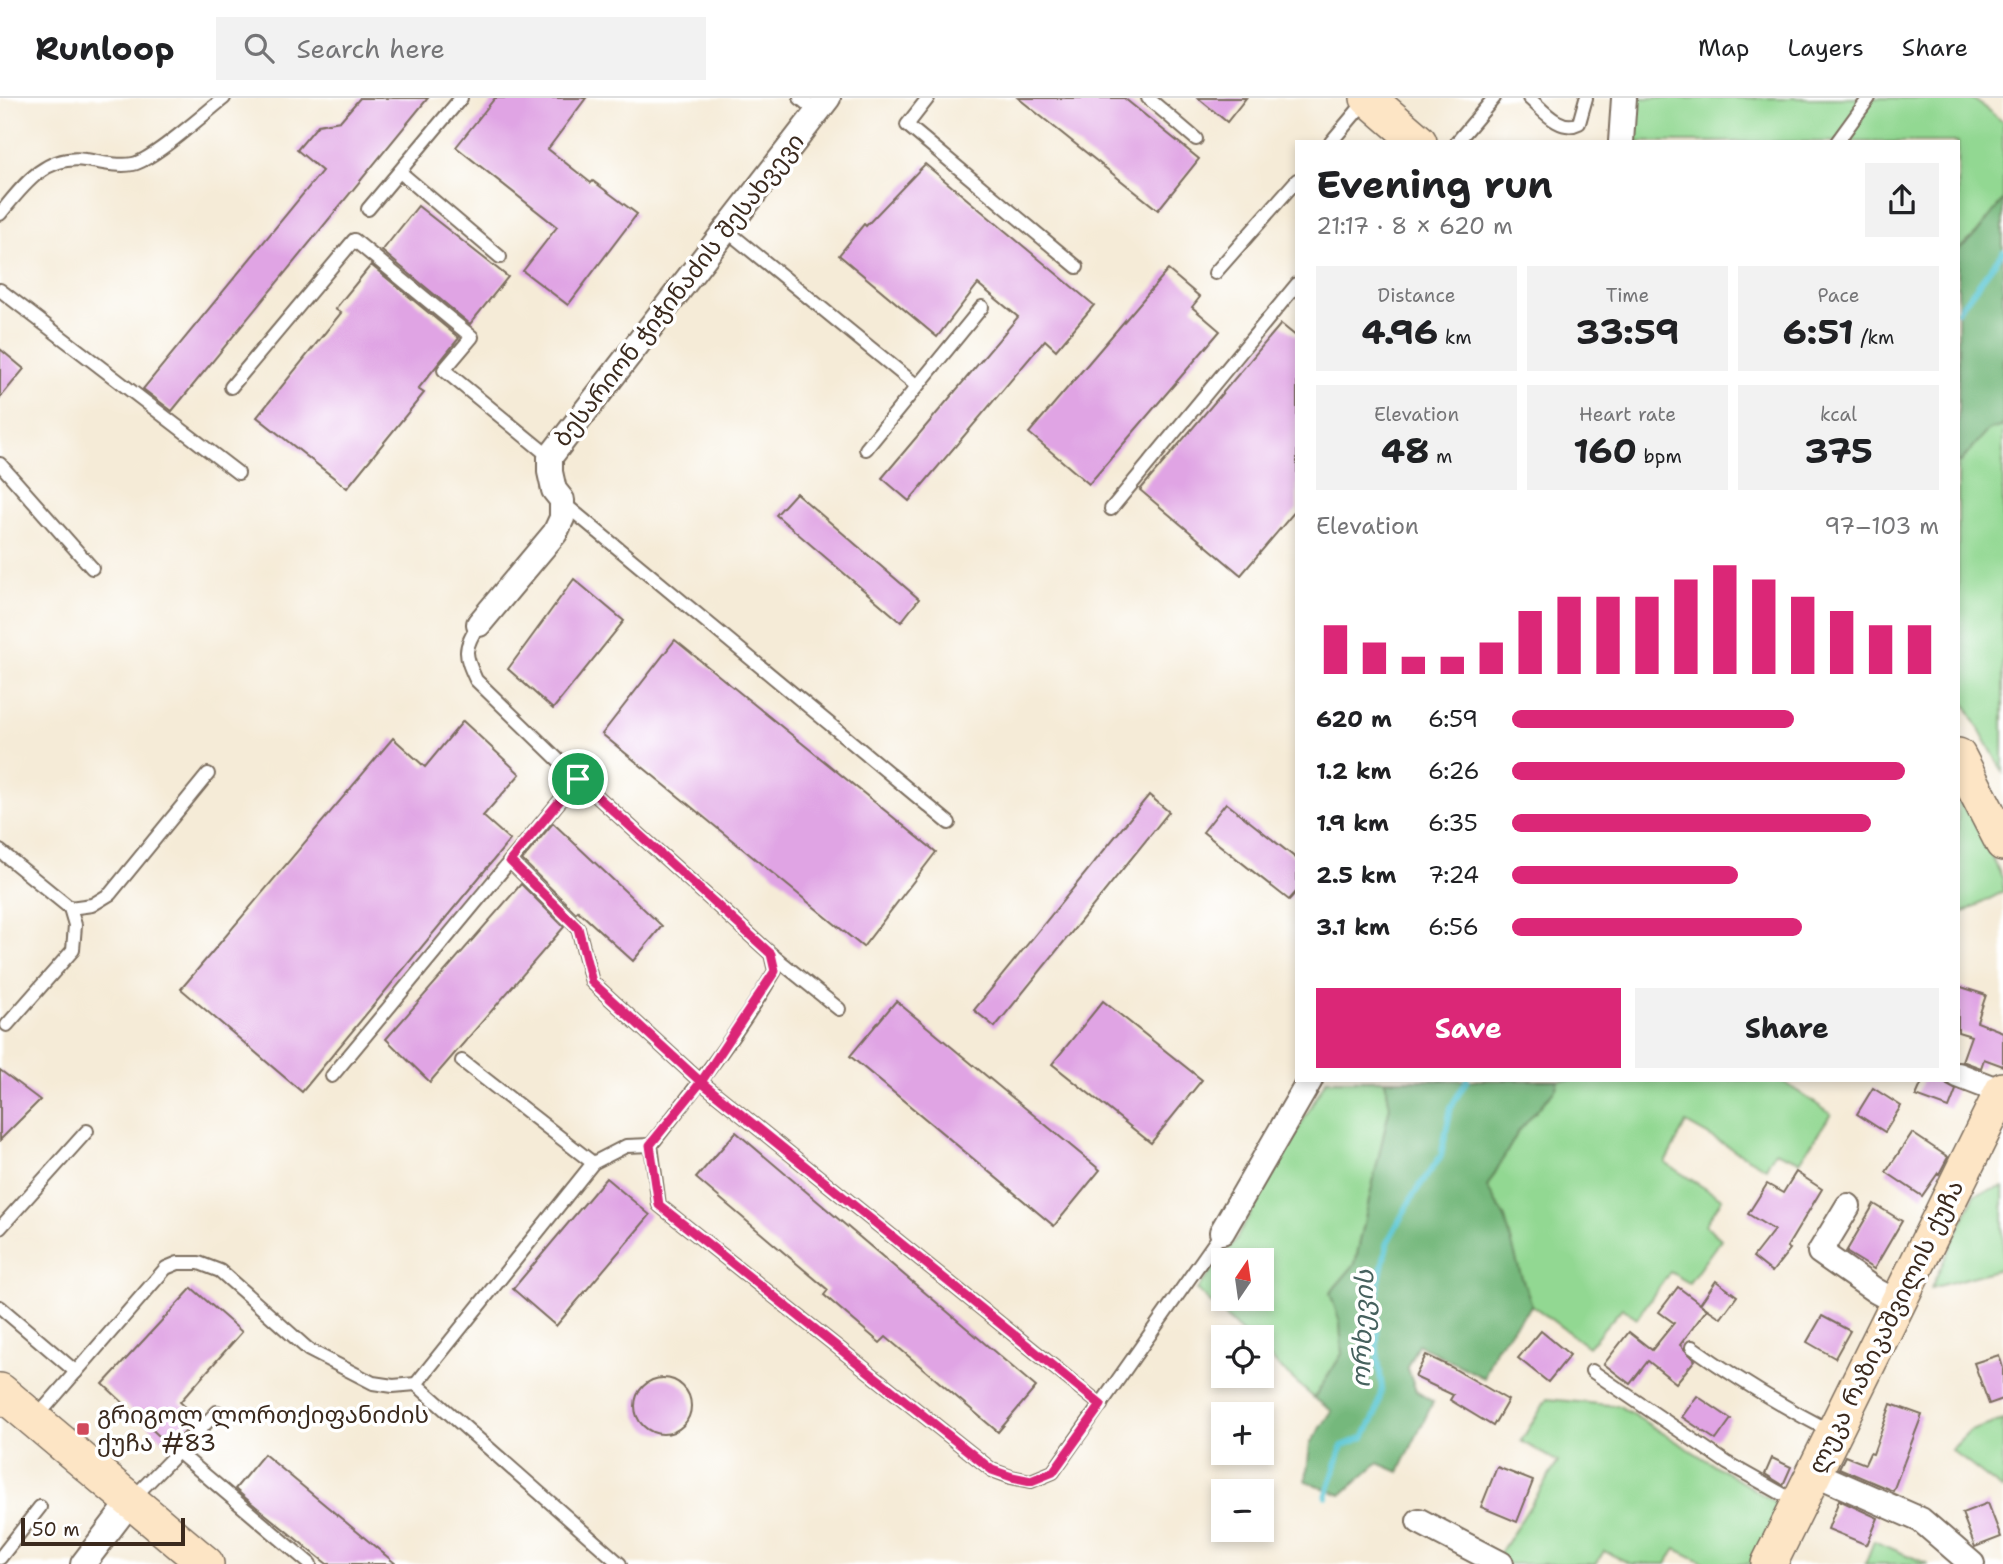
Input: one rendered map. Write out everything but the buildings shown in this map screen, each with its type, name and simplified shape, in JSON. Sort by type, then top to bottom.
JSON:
[{"type":"street","points":[[1368,98],[1416,140]]},
{"type":"street","points":[[1621,140],[1624,98]]},
{"type":"street","name":"ბესარიონ ჭიჭინაძის შესახვევი","points":[[562,500],[554,490],[550,457],[726,230],[815,103]]},
{"type":"street","points":[[479,624],[555,533],[562,517],[562,500]]},
{"type":"street","points":[[1960,760],[2003,844]]},
{"type":"street","points":[[1960,1076],[2002,1091]]},
{"type":"street","points":[[1222,1232],[1309,1082]]},
{"type":"street","name":"ლუკა რაზიკაშვილის ქუჩა","points":[[1769,1564],[2002,1091]]},
{"type":"street","points":[[1848,1206],[1820,1252],[1898,1304]]},
{"type":"street","points":[[0,1391],[206,1564]]},
{"type":"street","points":[[1807,1489],[1921,1520],[1972,1564]]},
{"type":"street","points":[[83,1564],[131,1500]]},
{"type":"street","points":[[1419,1521],[1501,1564]]},
{"type":"lane","points":[[0,214],[27,180],[54,163],[81,159],[134,164],[152,155],[224,98]]},
{"type":"lane","points":[[368,209],[461,98]]},
{"type":"lane","points":[[928,98],[906,125],[1077,267]]},
{"type":"lane","points":[[1148,98],[1196,139]]},
{"type":"lane","points":[[1333,140],[1368,98]]},
{"type":"lane","points":[[1459,140],[1494,98]]},
{"type":"lane","points":[[1529,98],[1562,126],[1571,127],[1578,123],[1586,98]]},
{"type":"lane","points":[[1838,140],[1869,98]]},
{"type":"lane","points":[[400,172],[500,257]]},
{"type":"lane","points":[[1215,273],[1295,182]]},
{"type":"lane","points":[[726,230],[917,386]]},
{"type":"lane","points":[[231,387],[354,240],[471,337],[444,370],[550,457]]},
{"type":"lane","points":[[1111,509],[1295,287]]},
{"type":"lane","points":[[0,290],[239,473]]},
{"type":"lane","points":[[866,449],[982,307]]},
{"type":"lane","points":[[0,464],[92,568]]},
{"type":"lane","points":[[562,500],[949,823]]},
{"type":"lane","points":[[479,624],[469,640],[466,660],[476,680],[578,779],[771,954],[839,1009]]},
{"type":"lane","points":[[70,908],[92,905],[110,894],[208,774]]},
{"type":"lane","points":[[332,1076],[578,779]]},
{"type":"lane","points":[[0,851],[70,908],[75,925],[73,950],[7,1025]]},
{"type":"lane","points":[[510,861],[578,928],[592,982],[701,1082],[1101,1405]]},
{"type":"lane","points":[[771,954],[775,971],[701,1082],[650,1145],[659,1205],[992,1470],[1031,1481],[1053,1472],[1222,1232]]},
{"type":"lane","points":[[462,1061],[593,1163]]},
{"type":"lane","points":[[0,1227],[87,1131]]},
{"type":"lane","points":[[34,1420],[166,1268],[178,1264],[199,1263],[220,1272],[309,1350],[373,1384],[393,1387],[416,1384],[593,1163],[626,1146],[650,1145]]},
{"type":"lane","points":[[0,1307],[76,1372]]},
{"type":"lane","points":[[1692,1347],[1774,1401],[1834,1433]]},
{"type":"lane","points":[[1592,1371],[1727,1463],[1807,1489]]},
{"type":"lane","points":[[416,1384],[620,1564]]},
{"type":"lane","points":[[131,1500],[217,1412]]},
{"type":"lane","points":[[178,1452],[310,1564]]},
{"type":"lane","points":[[0,1558],[40,1507]]},
{"type":"green space","points":[[1633,98],[1972,98],[2003,122],[2003,200],[1976,234],[1960,248],[1960,140],[1630,140]]},
{"type":"green space","points":[[2003,200],[2003,426],[1987,431],[1960,463],[1960,248],[1976,234]]},
{"type":"green space","points":[[2003,426],[2003,772],[1960,695],[1960,463],[1987,431]]},
{"type":"green space","points":[[1960,793],[2003,879],[2003,892],[1960,914]]},
{"type":"green space","points":[[1325,1082],[1385,1082],[1390,1106],[1355,1264],[1330,1293],[1340,1322],[1342,1354],[1314,1398],[1274,1362],[1274,1325],[1234,1325],[1219,1311],[1274,1311],[1274,1248],[1230,1248]]},
{"type":"green space","points":[[1385,1082],[1558,1082],[1556,1088],[1518,1132],[1487,1187],[1505,1218],[1532,1305],[1495,1349],[1484,1378],[1418,1344],[1407,1367],[1416,1391],[1433,1402],[1399,1472],[1378,1463],[1341,1495],[1306,1481],[1310,1444],[1332,1411],[1314,1398],[1342,1354],[1340,1322],[1330,1293],[1355,1264],[1390,1106]]},
{"type":"green space","points":[[1558,1082],[1784,1082],[1831,1114],[1800,1161],[1775,1151],[1766,1168],[1686,1123],[1665,1163],[1722,1199],[1705,1225],[1721,1239],[1689,1283],[1670,1272],[1637,1318],[1622,1308],[1588,1347],[1532,1305],[1487,1187],[1518,1132],[1556,1088]]},
{"type":"green space","points":[[2003,1187],[2003,1268],[1931,1288],[1975,1194]]},
{"type":"green space","points":[[1211,1272],[1211,1303],[1197,1290]]},
{"type":"green space","points":[[1547,1399],[1619,1406],[1782,1507],[1757,1564],[1707,1564],[1676,1549],[1666,1564],[1631,1564],[1604,1551],[1596,1564],[1508,1564],[1497,1558],[1558,1462],[1521,1441]]},
{"type":"green space","points":[[2003,1420],[2003,1490],[1951,1450],[1970,1431]]},
{"type":"green space","points":[[1874,1541],[1928,1564],[1865,1564]]},
{"type":"waterway","name":"ორხევის","points":[[1960,308],[2003,252]]},
{"type":"waterway","name":"ორხევის","points":[[1326,1497],[1342,1446],[1364,1437],[1376,1414],[1382,1388],[1377,1351],[1378,1284],[1388,1241],[1414,1194],[1441,1156],[1451,1107],[1466,1082]]},
{"type":"place","name":"გრიგოლ ლორთქიფანიძის ქუჩა #83","points":[[83,1429]]},
{"type":"route","points":[[578,779],[510,861],[578,928],[592,982],[701,1082],[650,1145],[659,1205],[992,1470],[1031,1481],[1053,1472],[1101,1405],[701,1082],[775,971],[771,954],[578,779]]}]
